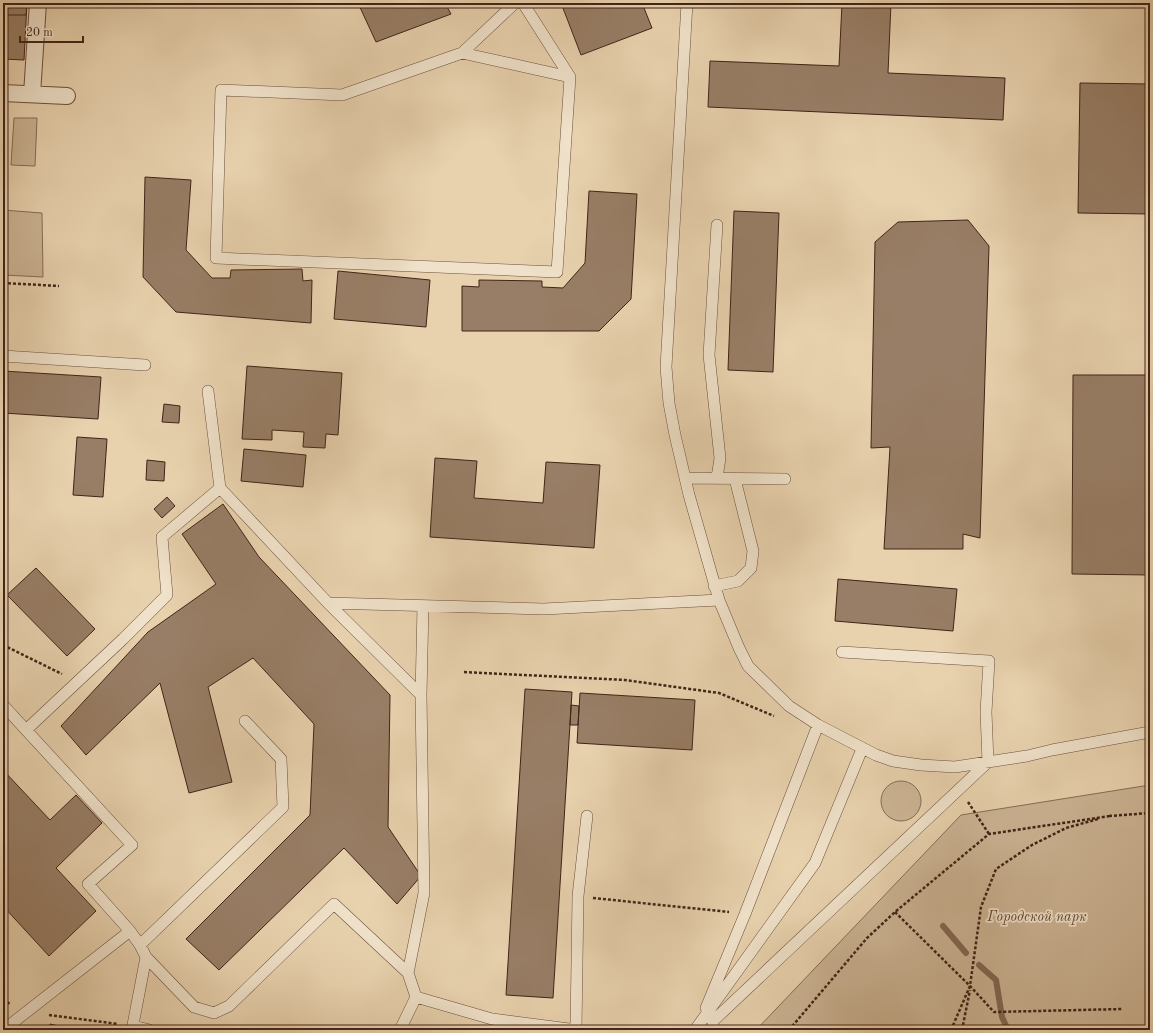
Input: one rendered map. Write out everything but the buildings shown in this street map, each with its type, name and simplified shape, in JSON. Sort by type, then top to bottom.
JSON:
[{"type":"street","points":[[32,94],[38,3]]},
{"type":"street","points":[[3,94],[66,96]]},
{"type":"lane","points":[[515,3],[462,52],[342,95],[221,90],[216,258],[557,272],[570,77],[523,3]]},
{"type":"lane","points":[[687,3],[666,367],[669,403],[685,478],[714,586],[739,648],[748,666],[789,706],[818,725],[862,749],[893,761],[921,765],[955,767],[1027,756],[1150,732]]},
{"type":"lane","points":[[462,52],[570,77]]},
{"type":"lane","points":[[717,225],[708,355],[720,458],[717,478]]},
{"type":"lane","points":[[3,356],[145,365]]},
{"type":"lane","points":[[208,391],[220,488],[328,603],[421,695]]},
{"type":"lane","points":[[685,478],[785,479]]},
{"type":"lane","points":[[714,586],[738,581],[751,568],[753,551],[735,479]]},
{"type":"lane","points":[[26,730],[168,595],[162,537],[220,488]]},
{"type":"lane","points":[[328,603],[544,609],[719,600]]},
{"type":"lane","points":[[400,1030],[416,998],[408,973],[424,893],[421,695],[423,606]]},
{"type":"lane","points":[[713,1030],[713,1021],[988,762],[986,712],[989,662],[842,652]]},
{"type":"lane","points":[[3,705],[132,845],[88,884],[130,931],[146,957],[194,1007],[214,1013],[229,1006],[334,904],[408,973]]},
{"type":"lane","points":[[140,945],[283,807],[281,759],[244,721]]},
{"type":"lane","points":[[697,1028],[745,914],[818,725]]},
{"type":"lane","points":[[697,1028],[815,863],[862,749]]},
{"type":"lane","points":[[416,998],[492,1019],[576,1029],[578,896],[587,816]]},
{"type":"lane","points":[[5,1028],[130,931]]},
{"type":"lane","points":[[146,957],[133,1028],[150,1030]]},
{"type":"path","points":[[3,283],[58,286]]},
{"type":"path","points":[[3,645],[77,681]]},
{"type":"path","points":[[464,672],[625,680],[719,693],[777,717]]},
{"type":"path","points":[[789,1030],[867,938],[895,912],[989,834],[1110,816],[1150,813]]},
{"type":"path","points":[[962,1030],[981,907],[996,870],[1032,846],[1066,828],[1110,816]]},
{"type":"path","points":[[578,896],[745,914]]},
{"type":"path","points":[[895,912],[970,986],[994,1012],[1123,1009]]},
{"type":"path","points":[[951,1030],[970,986]]},
{"type":"path","points":[[3,999],[26,1012],[133,1028]]},
{"type":"green space","points":[[14,118],[37,118],[35,166],[11,165]]},
{"type":"green space","points":[[3,210],[42,213],[43,277],[3,275]]},
{"type":"green space","points":[[905,781],[912,784],[918,790],[921,801],[920,809],[912,818],[905,821],[897,821],[890,818],[882,809],[881,797],[884,790],[893,782]]},
{"type":"green space","name":"Городской парк","points":[[1150,785],[1150,1030],[756,1030],[961,815]]},
{"type":"waterway","points":[[943,926],[966,953]]},
{"type":"waterway","points":[[979,965],[996,980],[1002,1017],[1008,1030]]}]
